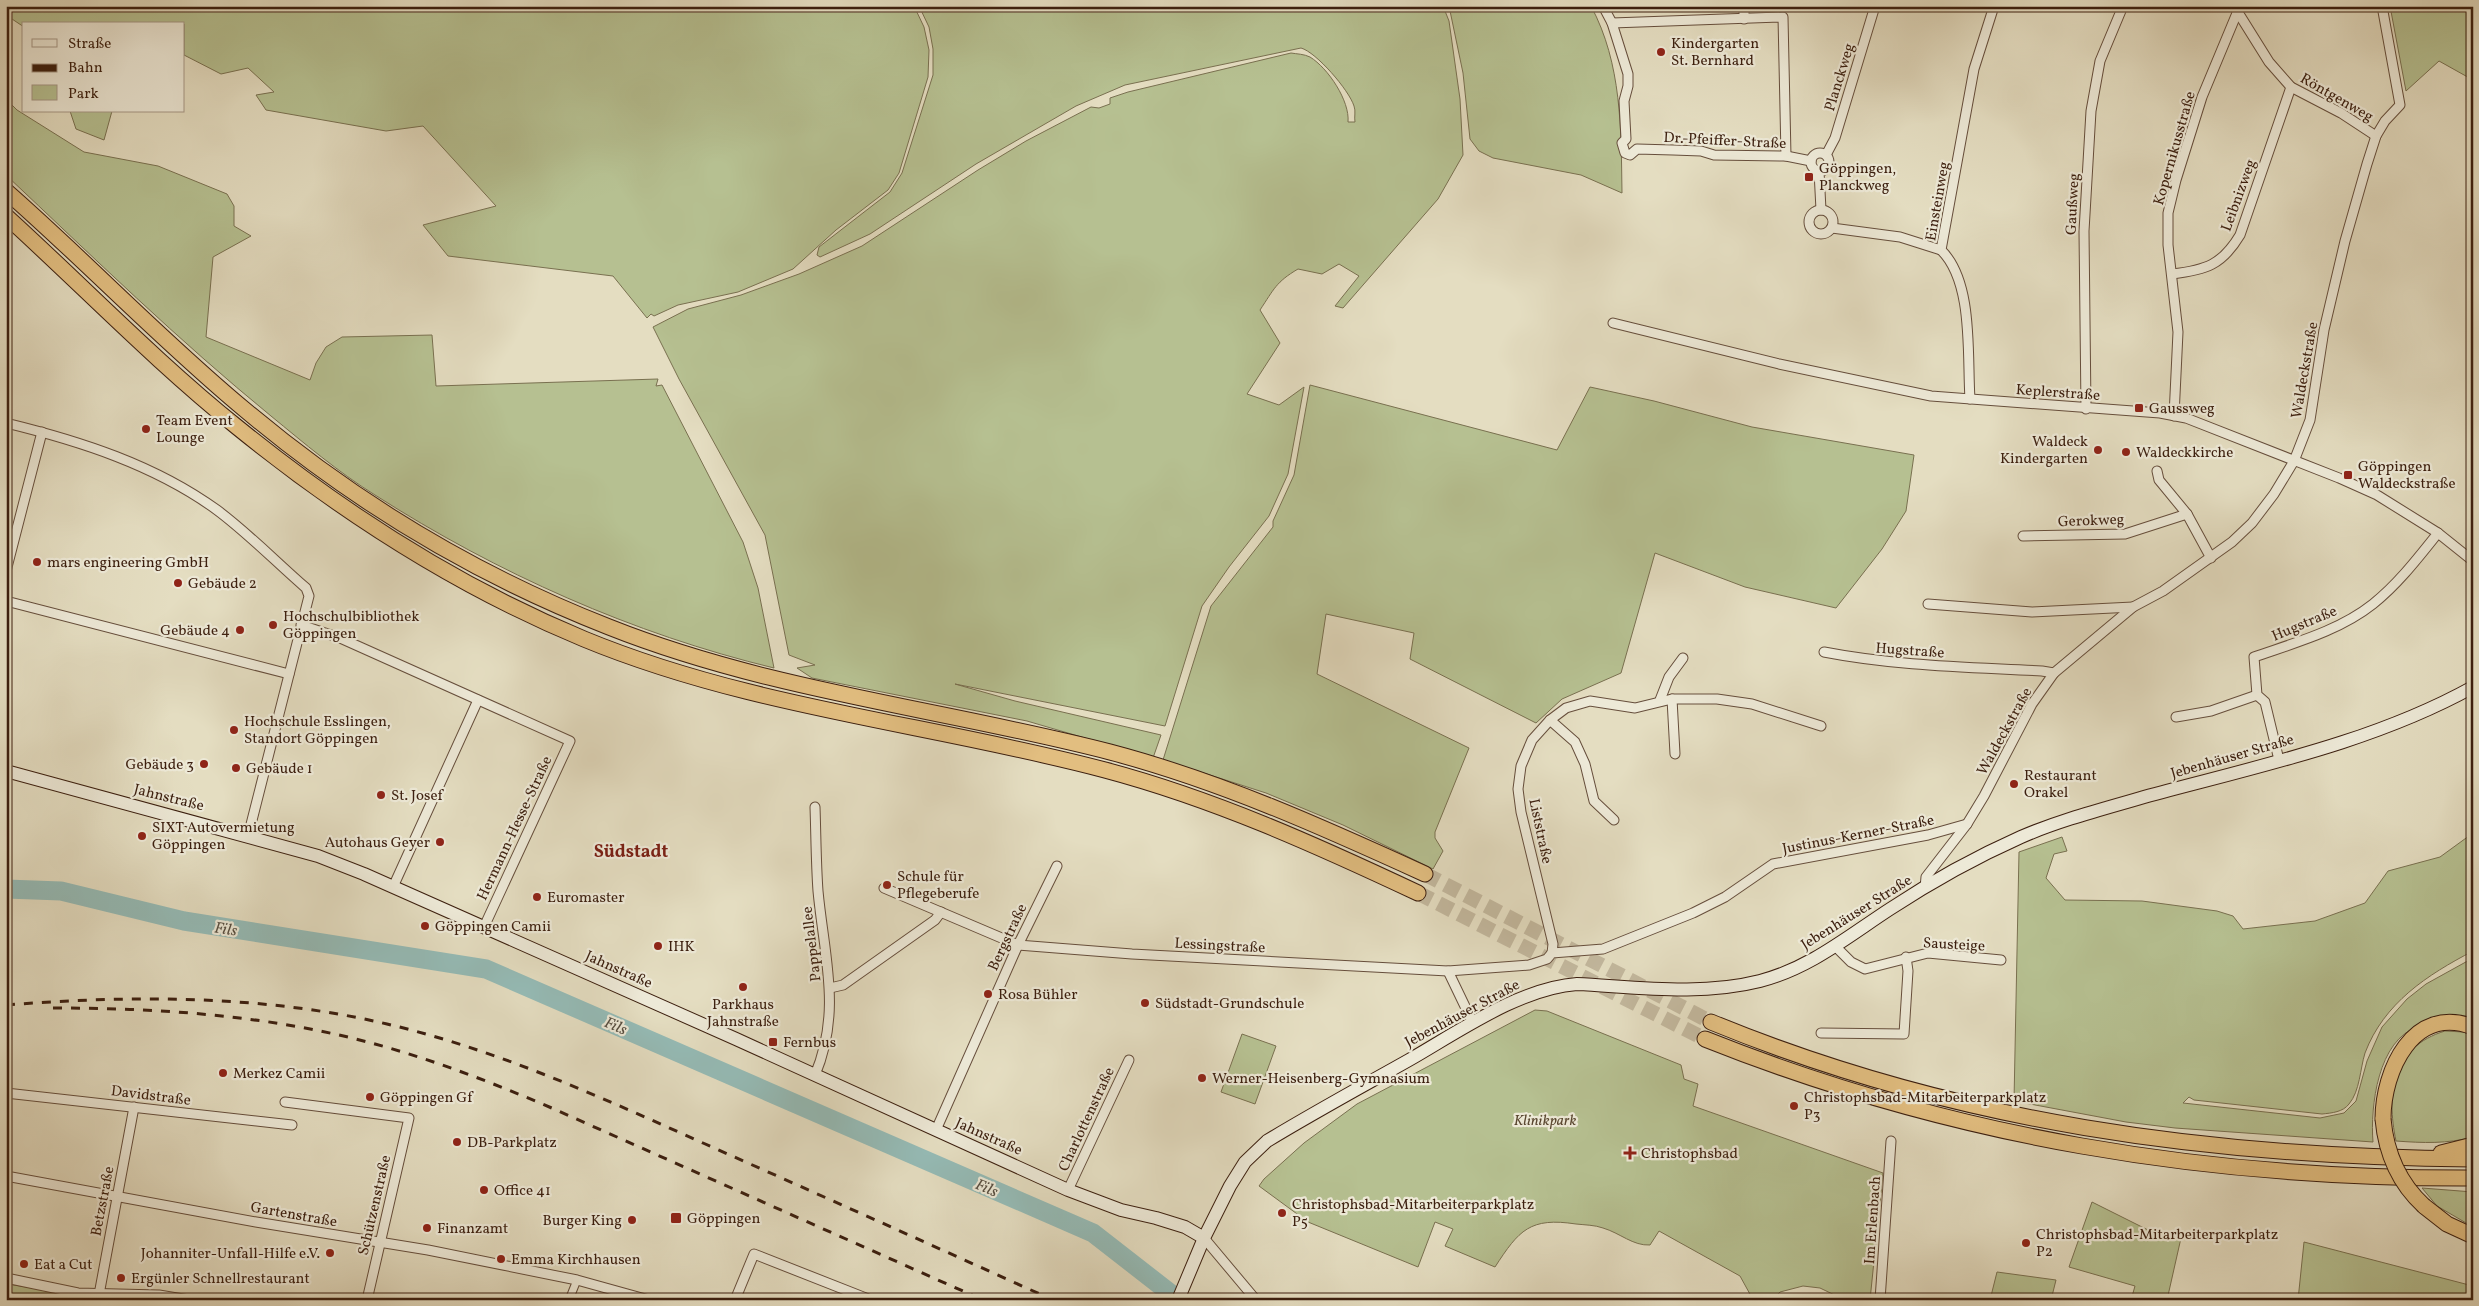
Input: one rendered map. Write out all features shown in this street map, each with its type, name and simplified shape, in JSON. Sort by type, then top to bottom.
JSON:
[{"type":"highway","points":[[6,191],[244,410],[332,477],[376,507],[424,538],[506,582],[608,627],[652,643],[764,676],[1022,731],[1169,769],[1269,804],[1425,874]]},
{"type":"highway","points":[[6,216],[158,358],[234,425],[321,493],[416,554],[498,598],[570,633],[648,663],[768,697],[1019,749],[1106,770],[1162,787],[1261,821],[1418,893]]},
{"type":"highway","points":[[1711,1022],[1816,1063],[1923,1093],[2076,1128],[2140,1138],[2272,1152],[2473,1160]]},
{"type":"highway","points":[[2473,1027],[2454,1023],[2441,1025],[2420,1033],[2404,1046],[2394,1063],[2387,1083],[2383,1119],[2388,1146],[2398,1172],[2424,1206],[2447,1224],[2473,1236]]},
{"type":"highway","points":[[1705,1038],[1813,1079],[1912,1108],[2008,1133],[2076,1147],[2270,1171],[2337,1176],[2473,1178]]},
{"type":"highway","points":[[2427,1159],[2446,1151],[2473,1145]]},
{"type":"highway","points":[[2437,1178],[2460,1187],[2473,1189]]},
{"type":"main road","name":"Jebenhäuser Straße","points":[[1178,1300],[1204,1238],[1245,1162],[1267,1141],[1473,1023],[1538,990],[1558,986],[1720,988],[1759,981],[1808,963],[1836,947],[1890,909],[1925,888],[2013,841],[2062,821],[2279,760],[2380,728],[2424,712],[2473,687]]},
{"type":"main road","name":"Jahnstraße","points":[[6,771],[318,856],[393,887],[1068,1190],[1121,1210],[1184,1227],[1204,1238]]},
{"type":"street","name":"Dr.-Pfeiffer-Straße","points":[[1602,6],[1612,23],[1628,74],[1628,86],[1624,101],[1626,139],[1622,143],[1625,153],[1630,155],[1637,149],[1701,151],[1714,155],[1786,156],[1811,161]]},
{"type":"street","points":[[1744,6],[1744,19]]},
{"type":"street","name":"Planckweg","points":[[1826,155],[1835,138],[1875,6]]},
{"type":"street","name":"Einsteinweg","points":[[1970,399],[1963,298],[1954,268],[1942,250],[1974,69],[1994,6]]},
{"type":"street","name":"Gaußweg","points":[[2086,409],[2084,231],[2091,111],[2100,60],[2123,6]]},
{"type":"street","name":"Waldeckstraße","points":[[1925,888],[1926,877],[1967,824],[1984,796],[2032,704],[2054,673],[2133,607],[2164,591],[2211,558],[2252,523],[2274,494],[2294,461],[2310,420],[2324,330],[2345,241],[2376,136],[2400,105],[2382,6]]},
{"type":"street","name":"Röntgenweg","points":[[2235,10],[2269,62],[2291,87],[2341,113],[2376,136]]},
{"type":"street","name":"Kopernikusstraße","points":[[2174,416],[2178,332],[2168,245],[2168,213],[2176,180],[2202,97],[2235,10]]},
{"type":"street","points":[[1612,23],[1783,17],[1786,156]]},
{"type":"street","name":"Leibnizweg","points":[[2172,274],[2206,269],[2230,252],[2240,235],[2291,87]]},
{"type":"street","points":[[1626,139],[1635,140],[1637,149]]},
{"type":"street","points":[[1816,154],[1826,155],[1829,160],[1829,166],[1825,170],[1819,171],[1814,169],[1811,161],[1816,154]]},
{"type":"street","points":[[1819,171],[1821,210]]},
{"type":"street","points":[[1821,210],[1832,216],[1832,228],[1827,233],[1819,235],[1810,228],[1810,216],[1821,210]]},
{"type":"street","points":[[1832,228],[1900,237],[1942,250]]},
{"type":"street","name":"Keplerstraße","points":[[1613,323],[1779,364],[1932,396],[2174,416],[2294,461],[2377,495],[2438,534],[2473,561]]},
{"type":"street","points":[[6,423],[81,442],[170,481],[217,510],[306,588],[309,596],[248,836]]},
{"type":"street","points":[[6,571],[42,432]]},
{"type":"street","points":[[2157,471],[2159,480],[2188,514],[2211,558]]},
{"type":"street","name":"Gerokweg","points":[[2023,536],[2125,534],[2188,514]]},
{"type":"street","name":"Hugstraße","points":[[2279,760],[2265,702],[2258,695],[2254,657],[2311,637],[2340,624],[2372,604],[2406,572],[2438,534]]},
{"type":"street","points":[[6,602],[289,674]]},
{"type":"street","name":"Waldeckstraße","points":[[1928,604],[2032,612],[2133,607]]},
{"type":"street","points":[[301,625],[340,638],[478,700],[393,887]]},
{"type":"street","name":"Hugstraße","points":[[1824,652],[1866,660],[1941,667],[2042,670],[2054,673]]},
{"type":"street","points":[[1660,700],[1669,677],[1683,658]]},
{"type":"street","points":[[2176,718],[2211,710],[2258,695]]},
{"type":"street","points":[[1672,699],[1675,754]]},
{"type":"street","name":"Liststraße","points":[[1552,953],[1553,944],[1521,812],[1518,789],[1521,766],[1532,740],[1550,720],[1566,708],[1581,703],[1600,701],[1635,708],[1660,700],[1717,699],[1752,704],[1821,726]]},
{"type":"street","name":"Hermann-Hesse-Straße","points":[[478,700],[570,741],[484,928]]},
{"type":"street","points":[[1550,720],[1575,742],[1585,764],[1594,801],[1614,820]]},
{"type":"street","name":"Pappelallee","points":[[815,807],[818,890],[830,988],[827,1042],[815,1075]]},
{"type":"street","name":"Justinus-Kerner-Straße","points":[[1448,971],[1528,965],[1547,959],[1552,953],[1603,949],[1722,898],[1773,864],[1928,835],[1967,824]]},
{"type":"street","name":"Bergstraße","points":[[936,1130],[1018,945],[1057,866]]},
{"type":"street","name":"Lessingstraße","points":[[884,888],[1018,945],[1132,954],[1448,971]]},
{"type":"street","points":[[830,988],[843,984],[935,920],[940,912]]},
{"type":"street","name":"Sausteige","points":[[1836,947],[1851,962],[1865,969],[1906,957],[1928,953],[2001,960]]},
{"type":"street","name":"Sausteige","points":[[1820,1033],[1904,1034],[1908,971],[1906,957]]},
{"type":"street","points":[[1448,971],[1473,1023]]},
{"type":"street","name":"Charlottenstraße","points":[[1068,1190],[1129,1060]]},
{"type":"street","name":"Davidstraße","points":[[6,1093],[292,1126]]},
{"type":"street","name":"Schützenstraße","points":[[285,1102],[409,1118],[367,1300]]},
{"type":"street","name":"Betzstraße","points":[[98,1297],[134,1107]]},
{"type":"street","name":"Im Erlenbach","points":[[1880,1300],[1891,1141]]},
{"type":"street","name":"Gartenstraße","points":[[6,1176],[256,1222],[380,1242],[577,1280],[649,1300]]},
{"type":"street","points":[[1204,1238],[1256,1300]]},
{"type":"street","points":[[735,1300],[754,1254],[871,1300]]},
{"type":"street","points":[[6,1278],[98,1297],[159,1295],[189,1300]]},
{"type":"street","points":[[569,1300],[577,1280]]},
{"type":"green space","points":[[6,6],[914,6],[924,27],[929,50],[928,77],[899,173],[888,190],[836,230],[793,269],[738,292],[678,305],[654,316],[651,314],[647,318],[613,276],[448,256],[423,225],[496,206],[423,126],[386,131],[266,110],[256,95],[274,92],[248,68],[221,74],[185,56],[185,22],[22,22],[22,26],[6,15]]},
{"type":"green space","points":[[919,6],[1443,6],[1449,21],[1460,99],[1463,155],[1438,199],[1343,308],[1335,306],[1359,276],[1339,264],[1322,274],[1298,269],[1280,282],[1260,310],[1280,343],[1247,394],[1279,405],[1304,387],[1288,474],[1269,516],[1229,567],[1202,606],[1165,726],[955,684],[1015,701],[1161,735],[1153,758],[1027,721],[812,678],[797,668],[815,665],[789,655],[765,535],[679,379],[653,327],[688,309],[741,295],[799,274],[862,246],[1026,141],[1091,107],[1099,108],[1110,104],[1110,98],[1128,92],[1291,53],[1310,57],[1324,69],[1342,95],[1348,114],[1348,122],[1355,122],[1354,106],[1346,91],[1331,72],[1315,56],[1301,48],[1125,85],[1076,106],[976,164],[870,234],[820,257],[817,255],[819,247],[890,192],[902,173],[933,75],[933,49],[929,27]]},
{"type":"green space","points":[[1449,6],[1591,6],[1609,51],[1618,97],[1622,193],[1581,175],[1493,158],[1479,151],[1470,139],[1463,73]]},
{"type":"green space","points":[[2390,6],[2473,6],[2473,80],[2439,61],[2406,91]]},
{"type":"green space","points":[[6,99],[17,110],[84,152],[158,166],[227,194],[234,206],[234,226],[251,236],[213,257],[206,337],[310,380],[316,363],[326,347],[342,337],[432,335],[436,386],[658,379],[656,386],[662,385],[743,542],[758,588],[774,668],[669,638],[567,598],[469,550],[421,523],[361,486],[335,467],[203,358],[6,175]]},
{"type":"green space","points":[[70,112],[112,112],[104,140],[76,129]]},
{"type":"green space","points":[[1310,385],[1557,450],[1590,387],[1654,401],[1752,427],[1914,455],[1906,511],[1882,549],[1836,608],[1745,587],[1655,553],[1621,673],[1562,699],[1536,723],[1410,659],[1414,633],[1326,614],[1317,674],[1469,748],[1435,832],[1435,838],[1443,851],[1433,869],[1343,825],[1266,793],[1163,760],[1211,606],[1273,527],[1273,521],[1294,475]]},
{"type":"green space","points":[[2473,833],[2473,951],[2439,970],[2409,992],[2383,1019],[2365,1053],[2353,1099],[2347,1107],[2337,1112],[2322,1114],[2194,1100],[2189,1097],[2183,1103],[2320,1118],[2344,1113],[2356,1101],[2367,1061],[2382,1027],[2407,999],[2426,984],[2473,958],[2473,1021],[2438,1023],[2418,1027],[2404,1034],[2394,1045],[2385,1059],[2375,1093],[2372,1128],[2373,1142],[2175,1128],[2126,1122],[2014,1101],[2019,852],[2062,837],[2067,851],[2054,854],[2046,878],[2065,900],[2142,901],[2217,911],[2233,916],[2243,929],[2315,921],[2365,903],[2388,871],[2440,857]]},
{"type":"green space","name":"Klinikpark","points":[[1535,1010],[1547,1011],[1681,1065],[1684,1079],[1698,1084],[1693,1106],[1883,1173],[1870,1300],[1845,1300],[1820,1288],[1803,1286],[1780,1292],[1773,1300],[1751,1296],[1740,1276],[1659,1231],[1650,1245],[1644,1245],[1600,1227],[1560,1222],[1536,1225],[1527,1229],[1511,1244],[1495,1267],[1445,1246],[1453,1229],[1435,1222],[1418,1267],[1308,1222],[1259,1186],[1264,1179],[1304,1143],[1357,1104]]},
{"type":"green space","points":[[2445,1031],[2463,1032],[2473,1036],[2473,1137],[2435,1142],[2396,1141],[2392,1106],[2393,1089],[2397,1074],[2404,1060],[2414,1048],[2427,1038]]},
{"type":"green space","points":[[1242,1034],[1276,1046],[1255,1104],[1221,1092]]},
{"type":"green space","points":[[2422,1188],[2473,1192],[2473,1227],[2437,1206]]},
{"type":"green space","points":[[2092,1202],[2148,1230],[2181,1238],[2167,1300],[2131,1300],[2135,1286],[2069,1267]]},
{"type":"green space","points":[[2304,1242],[2473,1286],[2473,1300],[2298,1300]]},
{"type":"green space","points":[[1997,1272],[2056,1280],[2051,1300],[1990,1300]]},
{"type":"green space","points":[[8,1284],[74,1295],[73,1300],[6,1300]]},
{"type":"waterway","name":"Fils","points":[[6,889],[61,891],[184,921],[486,969],[1093,1233],[1179,1300]]},
{"type":"tunnel","points":[[1425,874],[1711,1022]]},
{"type":"tunnel","points":[[1418,893],[1705,1039]]},
{"type":"railway","points":[[6,1005],[149,999],[246,1003],[340,1014],[428,1035],[509,1061],[587,1092],[1053,1300]]},
{"type":"railway","points":[[53,1008],[125,1009],[233,1017],[339,1035],[422,1058],[554,1109],[983,1300]]},
{"type":"place","name":"Kindergarten St. Bernhard","points":[[1661,52]]},
{"type":"place","name":"Göppingen, Planckweg","points":[[1809,177]]},
{"type":"place","name":"Gaussweg","points":[[2139,408]]},
{"type":"place","name":"Team Event Lounge","points":[[146,429]]},
{"type":"place","name":"Waldeck Kindergarten","points":[[2098,450]]},
{"type":"place","name":"Waldeckkirche","points":[[2126,452]]},
{"type":"place","name":"Göppingen Waldeckstraße","points":[[2348,475]]},
{"type":"place","name":"mars engineering GmbH","points":[[37,562]]},
{"type":"place","name":"Gebäude 2","points":[[178,583]]},
{"type":"place","name":"Hochschulbibliothek Göppingen","points":[[273,625]]},
{"type":"place","name":"Gebäude 4","points":[[240,630]]},
{"type":"place","name":"Hochschule Esslingen, Standort Göppingen","points":[[234,730]]},
{"type":"place","name":"Gebäude 3","points":[[204,764]]},
{"type":"place","name":"Gebäude 1","points":[[236,768]]},
{"type":"place","name":"Restaurant Orakel","points":[[2014,784]]},
{"type":"place","name":"St. Josef","points":[[381,795]]},
{"type":"place","name":"SIXT Autovermietung Göppingen","points":[[142,836]]},
{"type":"place","name":"Autohaus Geyer","points":[[440,842]]},
{"type":"place","name":"Schule für Pflegeberufe","points":[[887,885]]},
{"type":"place","name":"Euromaster","points":[[537,897]]},
{"type":"place","name":"Göppingen Camii","points":[[425,926]]},
{"type":"place","name":"IHK","points":[[658,946]]},
{"type":"place","name":"Parkhaus Jahnstraße","points":[[743,987]]},
{"type":"place","name":"Rosa Bühler","points":[[988,994]]},
{"type":"place","name":"Südstadt-Grundschule","points":[[1145,1003]]},
{"type":"place","name":"Fernbus","points":[[773,1042]]},
{"type":"place","name":"Merkez Camii","points":[[223,1073]]},
{"type":"place","name":"Werner-Heisenberg-Gymnasium","points":[[1202,1078]]},
{"type":"place","name":"Göppingen Gf","points":[[370,1097]]},
{"type":"place","name":"Christophsbad-Mitarbeiterparkplatz P3","points":[[1794,1106]]},
{"type":"place","name":"DB-Parkplatz","points":[[457,1142]]},
{"type":"place","name":"Christophsbad","points":[[1630,1153]]},
{"type":"place","name":"Office 41","points":[[484,1190]]},
{"type":"place","name":"Christophsbad-Mitarbeiterparkplatz P5","points":[[1282,1213]]},
{"type":"place","name":"Göppingen","points":[[676,1218]]},
{"type":"place","name":"Burger King","points":[[632,1220]]},
{"type":"place","name":"Finanzamt","points":[[427,1228]]},
{"type":"place","name":"Christophsbad-Mitarbeiterparkplatz P2","points":[[2026,1243]]},
{"type":"place","name":"Johanniter-Unfall-Hilfe e.V.","points":[[330,1253]]},
{"type":"place","name":"Emma Kirchhausen","points":[[501,1259]]},
{"type":"place","name":"Eat a Cut","points":[[24,1264]]},
{"type":"place","name":"Ergünler Schnellrestaurant","points":[[121,1278]]},
{"type":"district","name":"Südstadt","points":[[631,851]]}]
